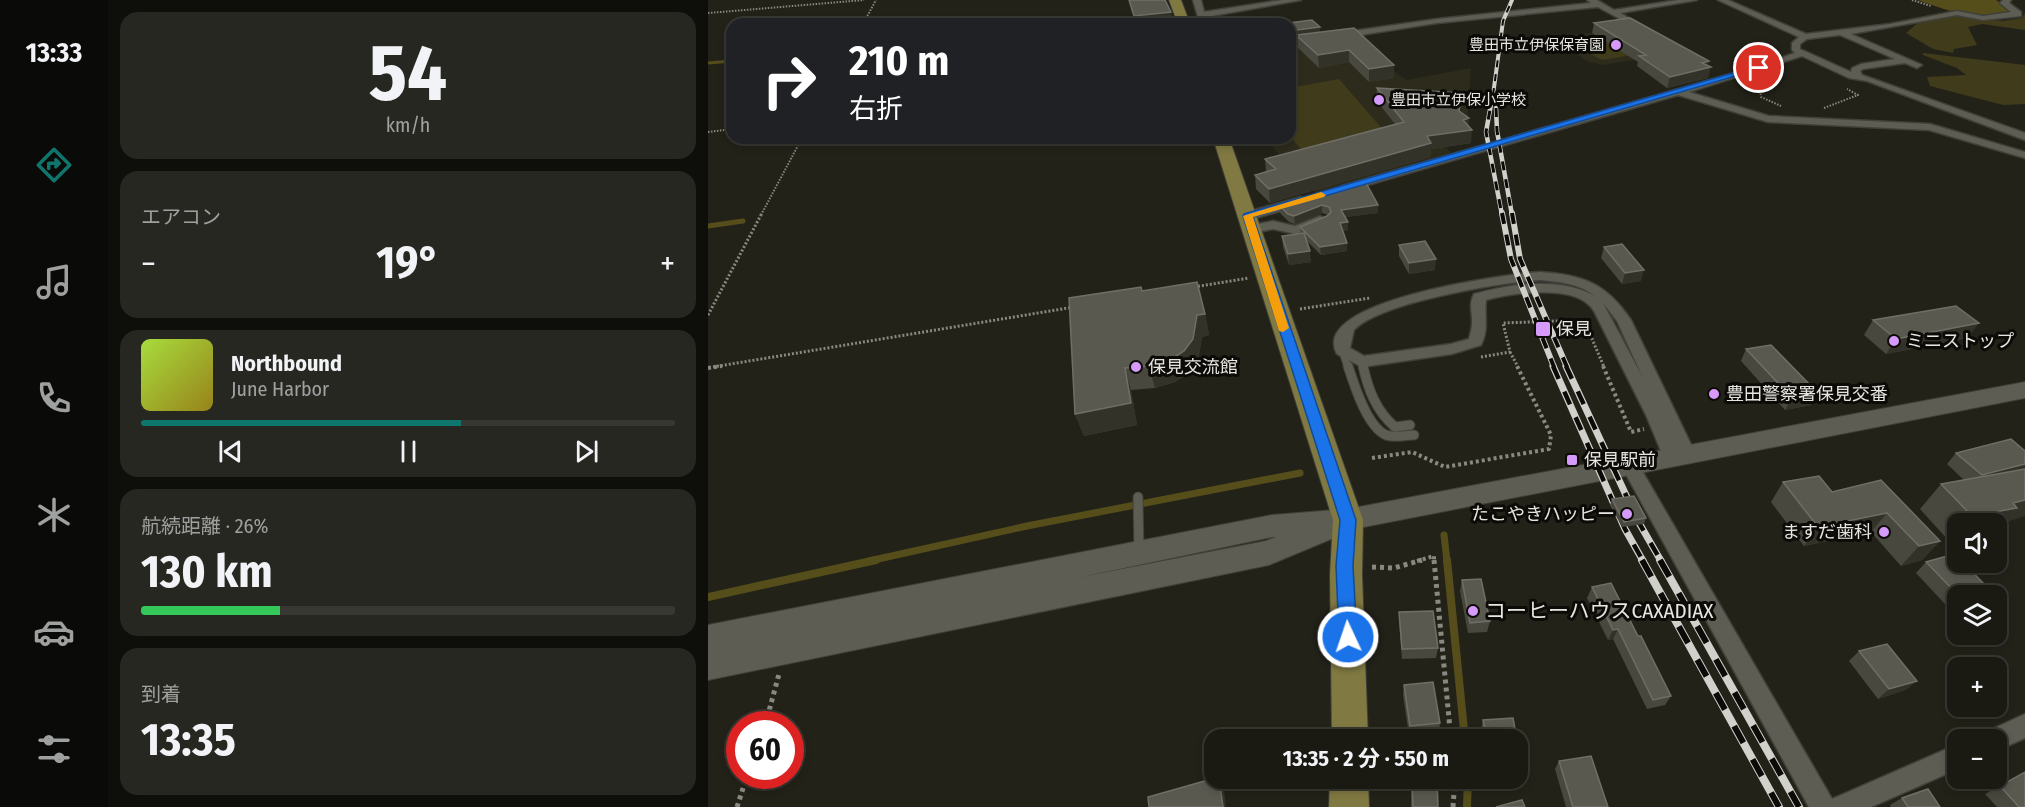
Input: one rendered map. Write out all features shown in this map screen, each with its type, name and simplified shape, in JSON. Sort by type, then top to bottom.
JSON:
[{"type":"main road","points":[[1175,0],[1182,18]]},
{"type":"main road","points":[[1223,144],[1348,520],[1344,566],[1351,675],[1350,729]]},
{"type":"main road","points":[[1349,789],[1349,807]]},
{"type":"street","points":[[1197,0],[1202,18]]},
{"type":"street","points":[[1212,18],[1298,0]]},
{"type":"street","points":[[1613,12],[1693,0]]},
{"type":"street","points":[[1722,0],[1805,37]]},
{"type":"street","points":[[2007,0],[2004,3],[2018,14],[1983,18],[1957,13],[1805,37],[1796,43],[1796,50],[1857,77],[1869,79],[2025,137]]},
{"type":"street","points":[[1296,42],[1437,21],[1595,2],[1654,36]]},
{"type":"street","points":[[1529,3],[1549,8]]},
{"type":"street","points":[[1843,32],[1917,65]]},
{"type":"street","points":[[1332,192],[1678,92],[1802,53]]},
{"type":"street","points":[[1857,77],[1855,70],[1861,67],[1906,60]]},
{"type":"street","points":[[1715,72],[1727,77]]},
{"type":"street","points":[[1678,92],[1768,118],[1817,118],[1930,127],[2025,155]]},
{"type":"street","points":[[1250,222],[1309,198]]},
{"type":"street","points":[[1250,222],[1296,230],[1323,219]]},
{"type":"street","points":[[1551,276],[1588,284],[1609,300],[1624,320],[1679,456],[1654,415],[1604,316],[1595,302],[1580,293],[1567,290],[1497,291],[1479,297],[1477,312],[1480,322],[1476,342],[1452,349],[1362,362],[1342,350],[1342,336],[1352,322],[1369,314],[1486,280],[1551,276]]},
{"type":"street","points":[[708,640],[1272,526],[1348,520],[1631,468],[1679,456],[2025,390]]},
{"type":"street","points":[[1631,468],[1823,807]]},
{"type":"street","points":[[708,665],[1269,553],[1348,520]]},
{"type":"street","points":[[2007,734],[2025,726]]},
{"type":"street","points":[[1842,807],[1947,761]]},
{"type":"lane","points":[[1342,350],[1369,419],[1377,430],[1388,436],[1414,435]]},
{"type":"lane","points":[[1362,362],[1368,385],[1388,422],[1395,427],[1410,425]]},
{"type":"lane","points":[[1138,497],[1139,553]]},
{"type":"path","points":[[708,13],[864,0]]},
{"type":"path","points":[[866,18],[876,0]]},
{"type":"path","points":[[1727,77],[1760,90],[1761,97],[1764,99],[1797,113],[1817,118],[1817,110],[1858,95],[1838,85],[1857,77]]},
{"type":"path","points":[[708,132],[726,130]]},
{"type":"path","points":[[708,315],[799,144]]},
{"type":"path","points":[[1184,289],[1266,275]]},
{"type":"path","points":[[708,368],[1080,306]]},
{"type":"path","points":[[1372,458],[1412,452],[1445,467],[1550,449],[1551,435],[1510,352],[1503,323],[1584,320],[1631,432],[1640,430]]},
{"type":"path","points":[[1476,357],[1510,352]]},
{"type":"path","points":[[1370,567],[1394,568],[1434,556],[1450,729]]},
{"type":"path","points":[[769,711],[786,650]]},
{"type":"path","points":[[737,807],[743,789]]},
{"type":"path","points":[[1453,807],[1454,789]]},
{"type":"shaded area","points":[[1918,0],[1996,0],[2013,11],[1977,16]]},
{"type":"shaded area","points":[[2025,13],[2025,30],[1982,24],[1968,27],[1977,45],[1954,49],[1953,53],[1933,49],[1906,33],[1919,22],[1935,17],[1959,16],[2003,21],[2022,18]]},
{"type":"shaded area","name":"豊田市立伊保保育園","points":[[1634,27],[1680,53],[1602,65],[1587,61],[1553,38]]},
{"type":"shaded area","name":"豊田市立伊保小学校","points":[[1348,37],[1406,80],[1471,68],[1467,121],[1424,122],[1451,153],[1317,194],[1270,144],[1296,144],[1296,45]]},
{"type":"shaded area","points":[[1611,42],[1632,55],[1602,60],[1577,47]]},
{"type":"shaded area","points":[[1923,53],[2025,65],[2025,104],[2003,105],[1930,86],[1927,77],[1966,75],[1957,68],[1923,55]]},
{"type":"shaded area","points":[[1339,79],[1385,132],[1309,150],[1301,149],[1296,144],[1296,87]]},
{"type":"building","points":[[1129,0],[1165,0],[1171,12],[1134,16]]},
{"type":"building","points":[[1630,18],[1709,61],[1702,63],[1711,67],[1670,77],[1639,56],[1646,55],[1594,23]]},
{"type":"building","points":[[1312,20],[1320,27],[1296,30],[1296,22]]},
{"type":"building","points":[[1354,28],[1394,65],[1369,69],[1349,50],[1318,55],[1296,35]]},
{"type":"building","points":[[1377,88],[1462,93],[1459,111],[1469,118],[1463,120],[1472,130],[1427,136],[1431,143],[1269,189],[1255,175],[1276,169],[1265,159],[1404,122]]},
{"type":"building","points":[[1365,181],[1378,205],[1341,210],[1348,222],[1340,223],[1347,243],[1320,247],[1300,227],[1327,216],[1331,212],[1329,207],[1322,205],[1294,216],[1288,214],[1279,205]]},
{"type":"building","points":[[1304,233],[1310,251],[1288,254],[1282,236]]},
{"type":"building","points":[[1425,241],[1436,259],[1409,263],[1399,245]]},
{"type":"building","points":[[1622,244],[1644,270],[1625,273],[1604,247]]},
{"type":"building","name":"保見交流館","points":[[1197,282],[1205,314],[1197,315],[1193,339],[1184,351],[1170,360],[1149,366],[1125,368],[1131,403],[1075,414],[1069,298],[1141,287],[1142,291]]},
{"type":"building","points":[[1956,306],[1979,323],[1896,339],[1873,320]]},
{"type":"building","points":[[1771,345],[1818,393],[1792,398],[1746,349]]},
{"type":"building","points":[[2011,439],[2025,451],[2025,464],[1982,475],[1956,453]]},
{"type":"building","points":[[2025,469],[2025,500],[2013,503],[2017,508],[1989,513],[1969,513],[1941,484]]},
{"type":"building","points":[[1819,476],[1832,492],[1881,480],[1940,541],[1919,546],[1887,513],[1818,527],[1783,482]]},
{"type":"building","name":"たこやきハッピー","points":[[1634,496],[1646,518],[1624,522],[1612,499]]},
{"type":"building","points":[[1947,556],[1947,573],[1974,573],[1985,585],[1948,585],[1926,562]]},
{"type":"building","points":[[1481,579],[1490,621],[1470,623],[1462,580]]},
{"type":"building","points":[[1611,583],[1671,696],[1653,700],[1618,629],[1613,630],[1592,587]]},
{"type":"building","points":[[1433,611],[1438,648],[1402,649],[1399,612]]},
{"type":"building","points":[[1887,644],[1917,681],[1889,689],[1859,651]]},
{"type":"building","points":[[1433,682],[1440,723],[1410,726],[1404,685]]},
{"type":"building","points":[[1513,718],[1515,729],[1485,729],[1483,720]]},
{"type":"building","points":[[1591,756],[1608,807],[1573,807],[1559,761]]},
{"type":"building","points":[[2025,772],[2025,807],[2019,807],[2003,789],[2007,789],[2007,782]]},
{"type":"building","points":[[1204,781],[1204,789],[1221,789],[1223,807],[1149,807],[1148,797]]},
{"type":"building","points":[[1412,789],[1437,789],[1438,807],[1413,807]]},
{"type":"building","points":[[1928,789],[1940,807],[1908,807],[1902,798]]},
{"type":"building","points":[[1522,800],[1525,807],[1496,807]]},
{"type":"waterway","points":[[708,63],[726,62]]},
{"type":"waterway","points":[[708,226],[743,221]]},
{"type":"waterway","points":[[869,561],[1027,526],[1300,473]]},
{"type":"waterway","points":[[1444,535],[1447,561]]},
{"type":"waterway","points":[[708,597],[876,560]]},
{"type":"waterway","points":[[1447,560],[1464,729]]},
{"type":"waterway","points":[[1467,807],[1468,789]]},
{"type":"railway","points":[[1493,95],[1503,21],[1512,0]]},
{"type":"railway","points":[[1493,93],[1486,132],[1502,215]]},
{"type":"railway","points":[[1496,108],[1497,131],[1512,215]]},
{"type":"railway","points":[[1502,213],[1511,259],[1554,367]]},
{"type":"railway","points":[[1512,213],[1520,259],[1567,367]]},
{"type":"railway","points":[[1553,366],[1625,529],[1643,561]]},
{"type":"railway","points":[[1566,366],[1638,521],[1661,561]]},
{"type":"railway","points":[[1642,560],[1779,807]]},
{"type":"railway","points":[[1660,560],[1799,807]]},
{"type":"slow traffic","points":[[1283,328],[1248,216],[1321,195]]},
{"type":"place","name":"豊田市立伊保保育園","points":[[1616,45]]},
{"type":"place","name":"豊田市立伊保小学校","points":[[1379,100]]},
{"type":"place","name":"保見","points":[[1543,329]]},
{"type":"place","name":"ミニストップ","points":[[1894,341]]},
{"type":"place","name":"保見交流館","points":[[1136,367]]},
{"type":"place","name":"豊田警察署保見交番","points":[[1714,394]]},
{"type":"place","name":"保見駅前","points":[[1572,460]]},
{"type":"place","name":"たこやきハッピー","points":[[1627,514]]},
{"type":"place","name":"ますだ歯科","points":[[1884,532]]},
{"type":"place","name":"コーヒーハウスCAXADIAX","points":[[1473,611]]},
{"type":"route","points":[[1348,637],[1344,566],[1348,520],[1248,216],[1759,68]]}]
